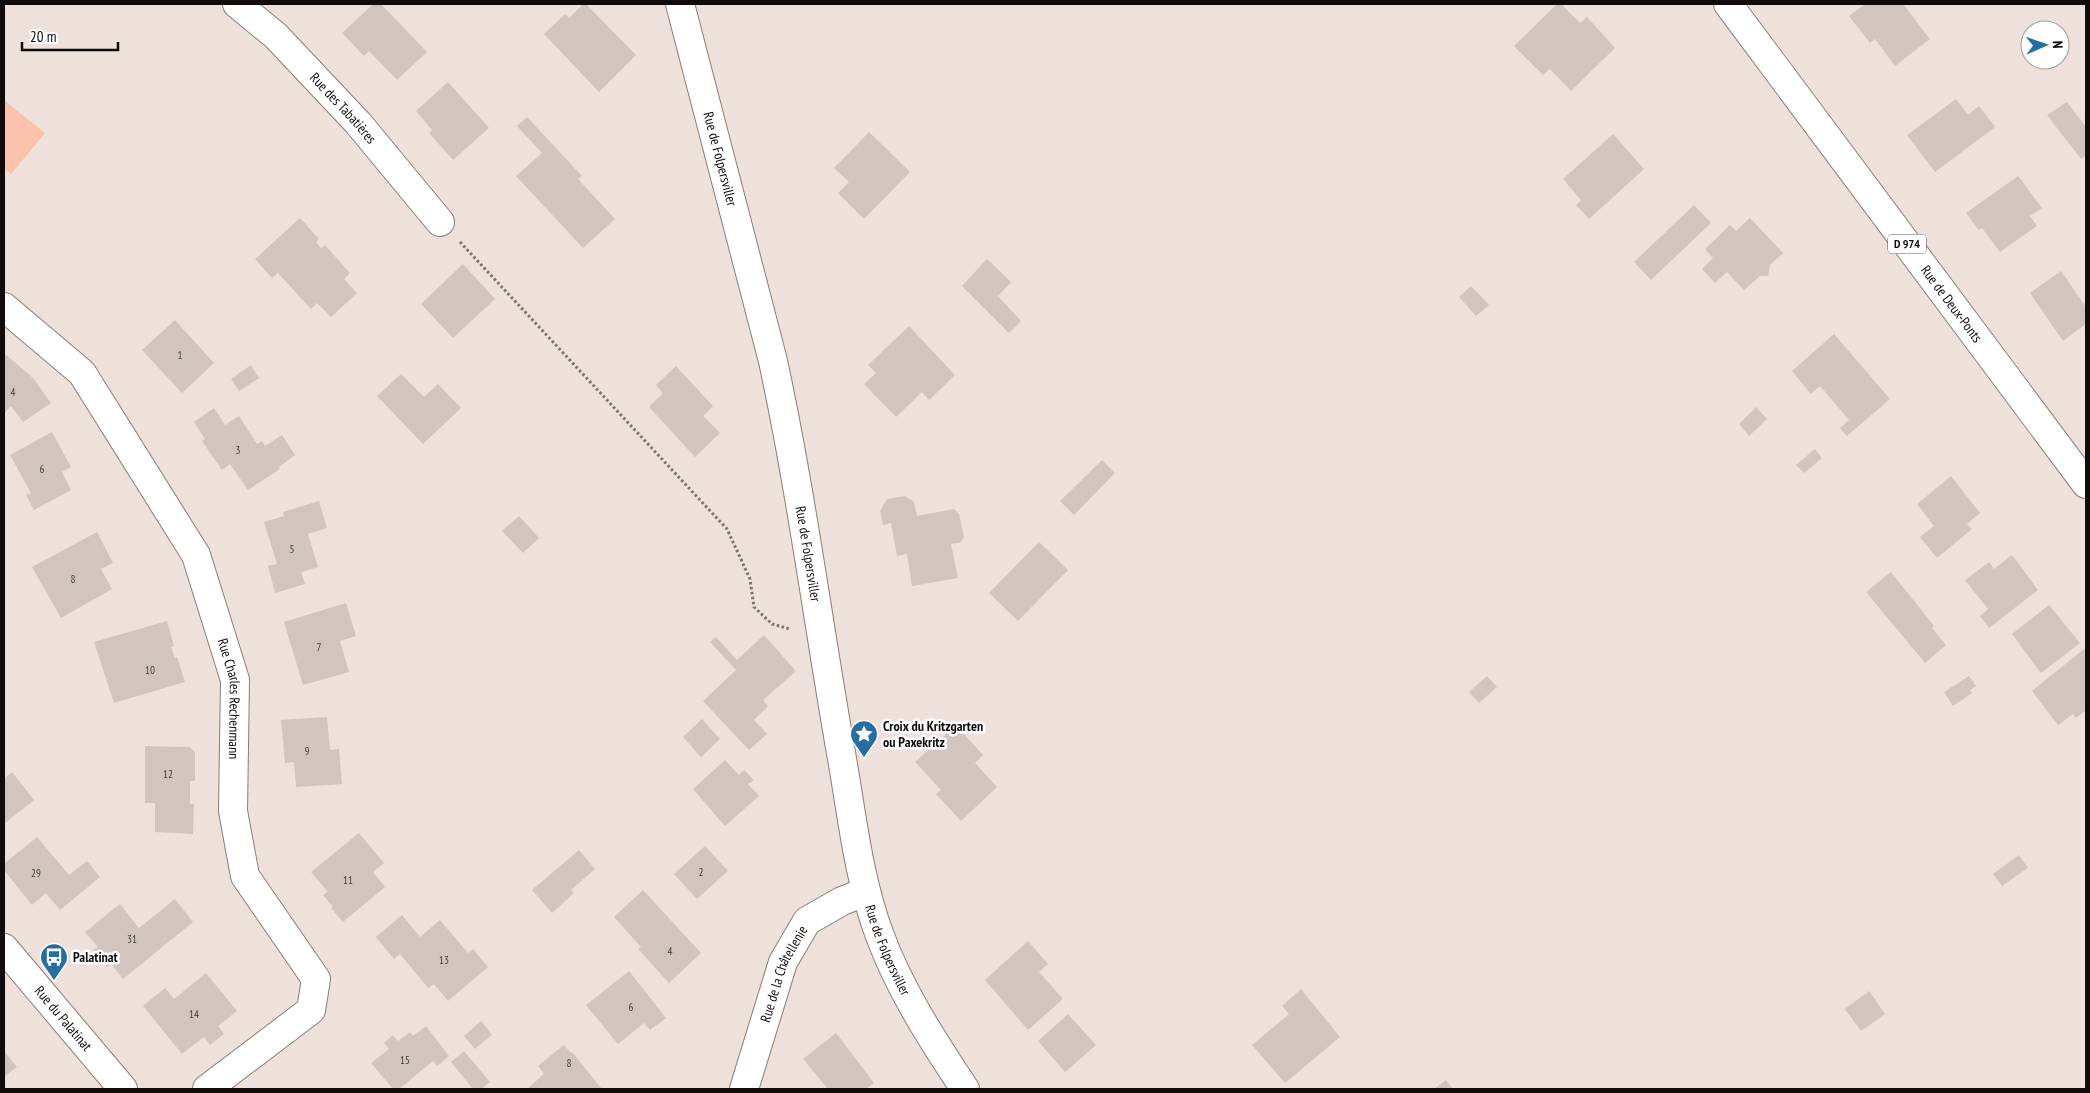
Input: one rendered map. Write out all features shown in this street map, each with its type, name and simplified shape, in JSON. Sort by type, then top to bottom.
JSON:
[{"type":"street","name":"Rue des Tabatières","points":[[237,4],[276,36],[344,108],[440,222]]},
{"type":"street","name":"Rue de Folpersviller","points":[[680,4],[773,361],[794,458],[821,638],[865,892],[880,936],[898,979],[965,1089]]},
{"type":"street","name":"Rue de Deux-Ponts","points":[[1728,4],[2086,484]]},
{"type":"street","name":"Rue Charles Rechenmann","points":[[4,307],[82,373],[196,555],[234,680],[233,811],[245,876],[316,978],[311,1010],[207,1089]]},
{"type":"street","name":"Rue de la Châtellenie","points":[[744,1089],[783,962],[807,921],[842,901],[865,892]]},
{"type":"street","name":"Rue du Palatinat","points":[[4,948],[123,1089]]},
{"type":"path","points":[[440,222],[727,529],[750,580],[754,608],[772,624],[821,638]]},
{"type":"shaded area","points":[[4,100],[45,133],[11,174],[4,168]]},
{"type":"building","points":[[373,4],[381,4],[427,52],[397,80],[369,51],[364,56],[342,33]]},
{"type":"building","points":[[583,4],[586,4],[636,55],[599,92],[544,34],[565,14],[569,18]]},
{"type":"building","points":[[1557,4],[1561,4],[1580,23],[1587,17],[1615,48],[1571,91],[1550,69],[1543,75],[1514,46]]},
{"type":"building","points":[[1865,4],[1903,4],[1930,39],[1895,66],[1875,39],[1870,43],[1849,16]]},
{"type":"building","points":[[448,82],[489,128],[453,160],[429,133],[432,130],[416,111]]},
{"type":"building","points":[[1956,99],[1968,115],[1979,106],[1995,127],[1935,172],[1907,135]]},
{"type":"building","points":[[2067,102],[2086,127],[2086,155],[2081,159],[2047,115]]},
{"type":"building","points":[[527,117],[582,176],[578,179],[615,219],[583,248],[516,176],[542,153],[517,126]]},
{"type":"building","points":[[869,132],[910,172],[864,219],[838,193],[849,182],[834,168]]},
{"type":"building","points":[[1613,134],[1644,169],[1589,219],[1576,205],[1581,200],[1563,179]]},
{"type":"building","points":[[2018,176],[2042,208],[2030,216],[2037,226],[2000,252],[1982,228],[1979,230],[1966,213]]},
{"type":"building","points":[[1694,205],[1711,223],[1651,280],[1634,262]]},
{"type":"building","points":[[300,218],[319,239],[316,242],[321,248],[325,245],[350,273],[344,279],[357,293],[331,317],[317,303],[311,309],[278,273],[272,278],[255,259]]},
{"type":"building","points":[[1750,218],[1783,253],[1770,265],[1768,276],[1760,276],[1744,290],[1727,272],[1715,283],[1702,269],[1713,258],[1705,249],[1730,225],[1736,231]]},
{"type":"building","points":[[987,259],[1011,282],[998,296],[1021,321],[1009,333],[962,286]]},
{"type":"building","points":[[463,264],[495,299],[453,338],[421,304]]},
{"type":"building","points":[[2061,271],[2086,307],[2086,324],[2063,341],[2030,293]]},
{"type":"building","points":[[1471,286],[1489,305],[1476,316],[1459,297]]},
{"type":"building","points":[[175,320],[214,363],[182,393],[142,350]]},
{"type":"building","points":[[909,326],[955,375],[929,400],[922,392],[896,417],[864,384],[876,373],[868,365]]},
{"type":"building","points":[[1834,334],[1890,399],[1847,436],[1840,428],[1849,420],[1820,386],[1811,394],[1792,371]]},
{"type":"building","points":[[4,353],[33,378],[51,403],[23,422],[11,406],[4,414]]},
{"type":"building","points":[[251,365],[259,378],[239,391],[231,379]]},
{"type":"building","points":[[676,366],[713,406],[703,416],[720,433],[695,457],[649,407],[663,393],[656,385]]},
{"type":"building","points":[[401,374],[424,397],[438,384],[461,408],[423,444],[377,396]]},
{"type":"building","points":[[1756,407],[1767,419],[1749,436],[1739,424]]},
{"type":"building","points":[[214,408],[225,425],[239,416],[257,444],[262,441],[265,446],[282,435],[295,455],[279,467],[280,469],[248,490],[230,464],[222,470],[202,441],[205,439],[194,422]]},
{"type":"building","points":[[52,432],[71,467],[62,472],[71,490],[34,510],[26,495],[31,493],[10,455]]},
{"type":"building","points":[[1815,449],[1822,458],[1804,473],[1796,465]]},
{"type":"building","points":[[1102,460],[1115,473],[1074,515],[1060,501]]},
{"type":"building","points":[[1951,476],[1980,513],[1967,524],[1972,529],[1937,558],[1920,537],[1934,526],[1917,504]]},
{"type":"building","points":[[905,496],[914,502],[917,516],[954,509],[959,514],[964,537],[961,542],[951,544],[958,578],[912,586],[907,554],[897,556],[891,523],[883,525],[880,511],[887,499]]},
{"type":"building","points":[[319,501],[327,528],[308,534],[318,567],[301,572],[305,584],[275,593],[268,566],[277,564],[264,522],[284,516],[283,512]]},
{"type":"building","points":[[519,516],[539,538],[523,553],[502,531]]},
{"type":"building","points":[[97,532],[113,563],[101,569],[112,589],[61,618],[32,567]]},
{"type":"building","points":[[1039,542],[1068,570],[1018,621],[989,593]]},
{"type":"building","points":[[2012,555],[2038,590],[1989,628],[1980,616],[1988,609],[1965,580],[1989,562],[1994,569]]},
{"type":"building","points":[[1891,572],[1934,626],[1932,628],[1946,645],[1925,663],[1866,592]]},
{"type":"building","points":[[346,603],[356,636],[340,641],[349,672],[303,685],[284,622]]},
{"type":"building","points":[[2049,605],[2080,643],[2041,673],[2012,634]]},
{"type":"building","points":[[167,621],[174,646],[171,647],[175,658],[177,657],[185,682],[114,703],[94,642]]},
{"type":"building","points":[[764,635],[795,672],[763,700],[768,706],[754,720],[767,734],[749,750],[703,701],[736,670],[710,642],[716,637],[737,660]]},
{"type":"building","points":[[2084,649],[2086,652],[2086,713],[2085,711],[2076,718],[2073,714],[2058,725],[2032,691]]},
{"type":"building","points":[[1487,676],[1497,687],[1479,703],[1469,692]]},
{"type":"building","points":[[1969,676],[1976,686],[1970,690],[1972,693],[1953,706],[1944,692]]},
{"type":"building","points":[[327,717],[330,750],[339,749],[342,784],[296,787],[294,762],[285,763],[281,720]]},
{"type":"building","points":[[702,719],[720,739],[701,757],[683,737]]},
{"type":"building","points":[[956,725],[983,755],[975,763],[997,787],[961,821],[936,794],[941,790],[915,762]]},
{"type":"building","points":[[145,746],[190,747],[195,752],[195,781],[190,781],[190,804],[194,804],[193,834],[155,832],[155,803],[145,803]]},
{"type":"building","points":[[725,760],[739,775],[744,770],[754,780],[748,784],[759,796],[725,826],[693,789]]},
{"type":"building","points":[[12,772],[34,800],[4,824],[4,779]]},
{"type":"building","points":[[359,833],[384,863],[373,872],[385,887],[343,922],[323,895],[328,892],[311,872]]},
{"type":"building","points":[[37,837],[69,875],[87,861],[100,877],[60,910],[46,893],[32,905],[4,870],[4,864]]},
{"type":"building","points":[[705,846],[728,871],[697,899],[674,874]]},
{"type":"building","points":[[579,850],[595,869],[571,890],[574,893],[552,913],[532,890]]},
{"type":"building","points":[[2019,855],[2028,868],[2002,886],[1993,874]]},
{"type":"building","points":[[643,890],[701,953],[669,983],[638,949],[641,947],[614,917]]},
{"type":"building","points":[[175,899],[193,922],[123,979],[111,964],[107,967],[93,950],[98,947],[85,932],[120,904],[139,928]]},
{"type":"building","points":[[402,915],[420,937],[440,920],[468,953],[473,949],[488,967],[448,1001],[434,984],[428,988],[400,954],[394,959],[376,937]]},
{"type":"building","points":[[1028,941],[1048,964],[1039,972],[1063,999],[1028,1030],[985,980]]},
{"type":"building","points":[[629,971],[666,1018],[650,1030],[644,1023],[618,1044],[586,1005]]},
{"type":"building","points":[[206,973],[237,1011],[218,1026],[224,1034],[210,1045],[204,1037],[182,1054],[143,1006],[165,988],[174,999]]},
{"type":"building","points":[[1301,989],[1340,1037],[1285,1083],[1252,1045],[1289,1014],[1282,1006]]},
{"type":"building","points":[[1869,991],[1885,1014],[1861,1031],[1845,1009]]},
{"type":"building","points":[[1068,1014],[1096,1045],[1065,1072],[1038,1041]]},
{"type":"building","points":[[481,1021],[492,1035],[475,1049],[464,1036]]},
{"type":"building","points":[[426,1026],[449,1056],[437,1066],[433,1061],[399,1089],[393,1089],[371,1063],[389,1049],[384,1043],[393,1035],[398,1041],[410,1032],[413,1036]]},
{"type":"building","points":[[836,1033],[874,1083],[866,1089],[828,1089],[803,1059]]},
{"type":"building","points":[[564,1045],[602,1089],[527,1089],[544,1074],[538,1066]]},
{"type":"building","points":[[4,1051],[17,1067],[4,1077]]},
{"type":"building","points":[[464,1051],[490,1082],[481,1089],[473,1089],[451,1062]]},
{"type":"building","points":[[1446,1080],[1453,1089],[1434,1089]]},
{"type":"place","name":"Croix du Kritzgarten ou Paxekritz","points":[[864,758]]},
{"type":"place","name":"Palatinat","points":[[54,981]]}]
